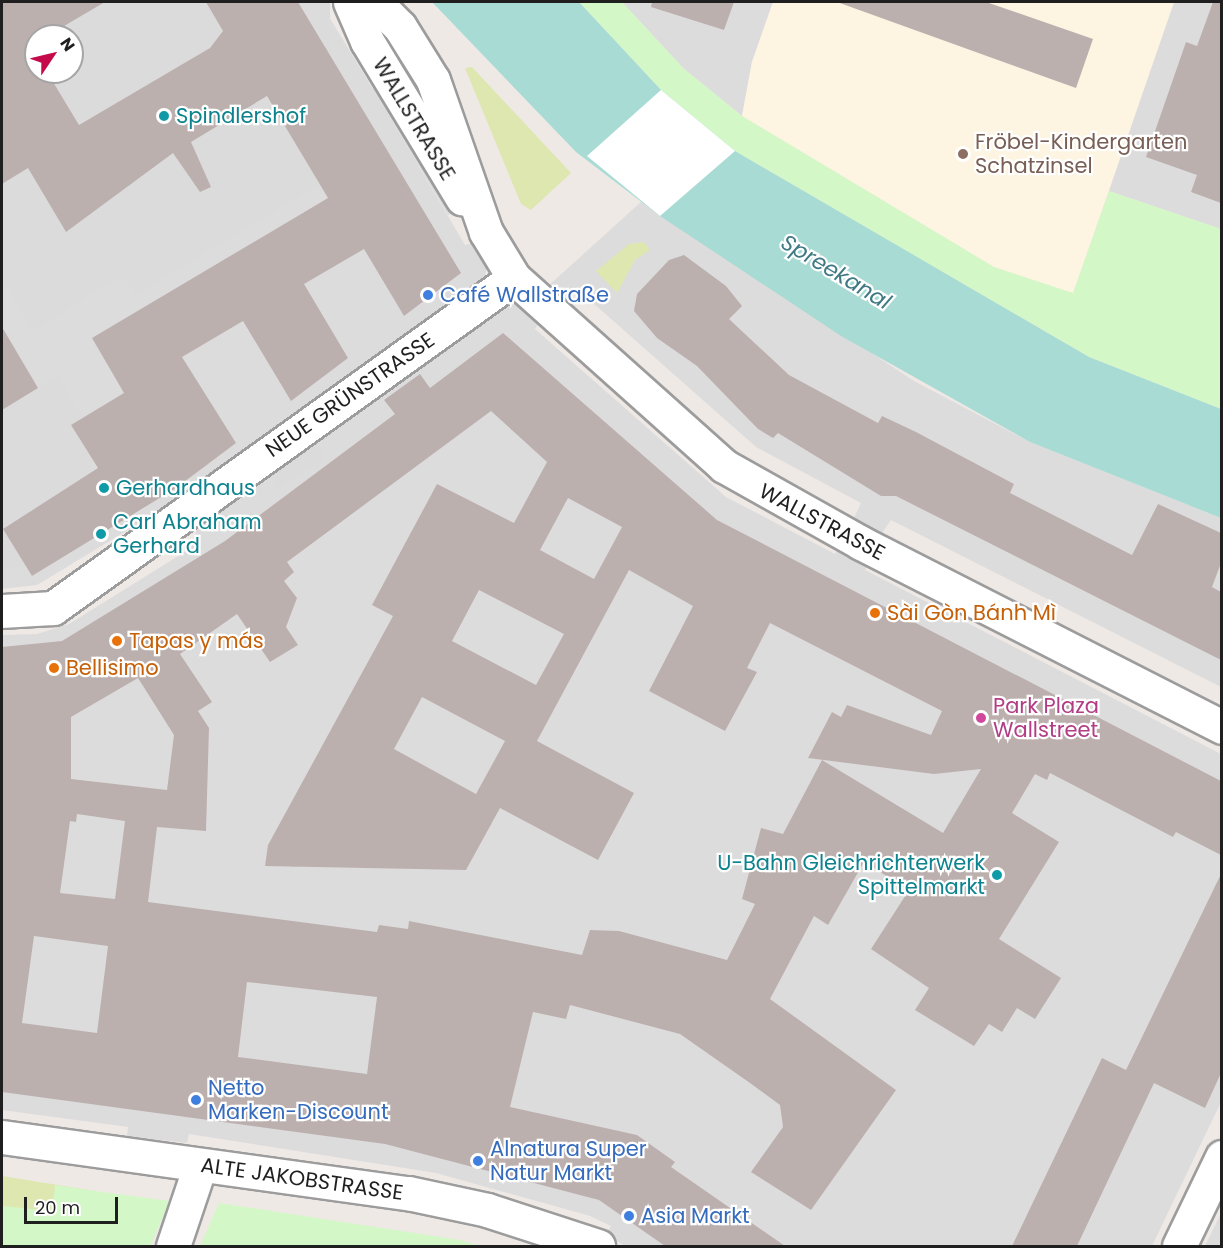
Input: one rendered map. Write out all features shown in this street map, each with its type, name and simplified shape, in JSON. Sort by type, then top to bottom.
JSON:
[{"type":"street","name":"WALLSTRASSE","points":[[351,2],[367,41],[514,278],[741,480],[1221,727]]},
{"type":"street","name":"WALLSTRASSE","points":[[375,2],[400,27],[433,80],[486,232]]},
{"type":"street","name":"NEUE GRÜNSTRASSE","points":[[2,612],[53,608],[514,278]]},
{"type":"street","name":"ALTE JAKOBSTRASSE","points":[[2,1137],[408,1193],[487,1210],[598,1246]]},
{"type":"street","points":[[1179,1246],[1221,1158]]},
{"type":"street","points":[[173,1246],[201,1166]]},
{"type":"shaded area","points":[[2,2],[320,2],[373,89],[377,86],[397,115],[391,119],[465,245],[474,243],[487,268],[484,279],[184,496],[37,585],[2,589]]},
{"type":"shaded area","points":[[108,2],[206,2],[226,27],[210,48],[92,117],[73,120],[54,84],[84,84],[84,24],[69,24]]},
{"type":"shaded area","points":[[320,2],[330,2],[330,104],[320,104]]},
{"type":"shaded area","points":[[622,2],[773,2],[752,62],[742,116],[683,68]]},
{"type":"shaded area","name":"Fröbel-Kindergarten Schatzinsel","points":[[773,2],[1174,2],[1073,294],[994,267],[742,116],[752,62]]},
{"type":"shaded area","points":[[1174,2],[1221,2],[1221,229],[1109,191]]},
{"type":"shaded area","points":[[271,102],[320,184],[137,294],[121,276],[32,331],[2,279],[2,184],[28,168],[66,232],[173,153],[255,103]]},
{"type":"shaded area","points":[[397,115],[456,211],[448,215],[391,119]]},
{"type":"shaded area","points":[[642,201],[914,381],[1030,442],[1221,518],[1221,687],[891,520],[880,536],[853,520],[861,503],[756,447],[576,288],[564,301],[547,287]]},
{"type":"shaded area","points":[[507,303],[522,305],[539,322],[535,329],[726,497],[835,554],[839,548],[868,563],[865,570],[1221,754],[1221,1102],[1152,1246],[625,1246],[606,1234],[611,1226],[590,1216],[436,1173],[189,1134],[187,1143],[127,1136],[128,1127],[2,1110],[2,635],[37,634],[69,624],[191,548],[200,519]]},
{"type":"shaded area","points":[[59,376],[83,417],[71,425],[91,458],[90,474],[3,529],[26,567],[2,567],[2,399],[6,407]]},
{"type":"shaded area","points":[[313,439],[325,456],[279,488],[267,471]]},
{"type":"shaded area","points":[[1221,1213],[1221,1246],[1205,1246]]},
{"type":"green space","points":[[579,2],[622,2],[683,68],[742,116],[994,267],[1073,293],[1109,191],[1221,229],[1221,409],[1089,357],[735,151],[661,90]]},
{"type":"green space","points":[[472,67],[571,173],[531,210],[521,204],[465,68]]},
{"type":"green space","points":[[644,242],[650,250],[635,260],[617,293],[596,271],[629,244]]},
{"type":"green space","points":[[2,1176],[95,1191],[2,1246]]},
{"type":"green space","points":[[55,1185],[170,1201],[150,1246],[2,1246],[2,1206],[52,1211]]},
{"type":"green space","points":[[219,1203],[460,1240],[480,1246],[200,1246]]},
{"type":"water","name":"Spreekanal","points":[[432,2],[579,2],[661,90],[735,151],[1089,357],[1221,409],[1221,518],[1030,442],[841,336],[660,216],[576,152]]},
{"type":"pier","points":[[661,90],[735,151],[660,216],[587,156]]},
{"type":"building","points":[[2,2],[105,2],[67,24],[24,24],[24,84],[54,84],[79,125],[210,48],[223,31],[206,2],[298,2],[461,273],[404,316],[364,249],[304,284],[348,358],[291,401],[243,321],[182,357],[236,443],[176,488],[32,576],[3,529],[98,468],[71,425],[124,393],[92,338],[328,198],[267,96],[191,142],[211,187],[200,192],[173,153],[66,232],[28,168],[2,184]]},
{"type":"building","points":[[652,2],[734,2],[724,30],[651,7]]},
{"type":"building","points":[[837,2],[986,2],[1093,39],[1076,88]]},
{"type":"building","points":[[1213,2],[1221,2],[1221,203],[1191,192],[1197,175],[1146,157],[1186,42],[1197,46]]},
{"type":"building","points":[[684,255],[726,286],[742,306],[729,319],[789,375],[878,423],[882,416],[1014,484],[1010,493],[1132,555],[1158,504],[1221,533],[1221,563],[1212,587],[1221,592],[1221,660],[896,496],[881,496],[778,433],[773,438],[758,429],[697,366],[657,338],[634,311],[637,294],[669,260]]},
{"type":"building","points":[[2,327],[38,388],[2,410]]},
{"type":"building","points":[[503,333],[717,520],[1221,781],[1221,855],[1176,832],[1173,837],[1050,773],[1047,780],[1035,774],[1012,813],[1059,842],[999,939],[1061,978],[1035,1019],[1017,1008],[1002,1032],[989,1024],[974,1046],[915,1010],[929,988],[871,949],[909,890],[864,862],[828,925],[814,916],[770,999],[896,1090],[811,1210],[751,1172],[783,1127],[780,1105],[750,1083],[680,1034],[570,1005],[566,1019],[533,1012],[510,1107],[637,1135],[675,1162],[671,1167],[785,1246],[665,1246],[599,1200],[385,1144],[2,1092],[2,647],[62,641],[225,541],[395,414],[384,400],[420,374],[430,388]],"holes":[[[491,411],[547,462],[514,523],[437,484],[372,605],[393,616],[268,845],[265,866],[466,870],[500,808],[598,860],[634,793],[537,741],[629,570],[693,606],[649,691],[725,731],[757,672],[747,668],[770,623],[942,711],[931,735],[847,705],[841,717],[832,712],[808,758],[934,774],[981,769],[943,833],[822,760],[783,834],[761,828],[742,899],[755,904],[727,960],[619,931],[590,930],[582,955],[409,921],[408,929],[379,925],[377,932],[148,902],[157,827],[206,831],[209,728],[198,711],[212,702],[180,654],[237,614],[270,662],[298,645],[286,627],[297,598],[284,581],[294,572],[287,562]],[[568,498],[622,527],[594,579],[540,550]],[[479,590],[564,634],[536,685],[452,641]],[[138,678],[174,735],[167,790],[71,779],[71,717]],[[422,697],[505,741],[476,794],[394,749]],[[77,814],[125,821],[115,899],[60,893],[70,821],[76,822]],[[34,936],[108,946],[97,1033],[22,1023]],[[247,982],[377,997],[367,1074],[238,1057]]]},
{"type":"building","points":[[1221,874],[1221,1073],[1205,1108],[1154,1083],[1077,1246],[1012,1246],[1102,1058],[1126,1070]]},
{"type":"place","name":"Spindlershof","points":[[164,116]]},
{"type":"place","name":"Fröbel-Kindergarten Schatzinsel","points":[[963,154]]},
{"type":"place","name":"Café Wallstraße","points":[[428,295]]},
{"type":"place","name":"Gerhardhaus","points":[[104,488]]},
{"type":"place","name":"Carl Abraham Gerhard","points":[[101,534]]},
{"type":"place","name":"Sài Gòn Bánh Mì","points":[[875,613]]},
{"type":"place","name":"Tapas y más","points":[[117,641]]},
{"type":"place","name":"Bellisimo","points":[[54,668]]},
{"type":"place","name":"Park Plaza Wallstreet","points":[[981,718]]},
{"type":"place","name":"U-Bahn Gleichrichterwerk Spittelmarkt","points":[[997,875]]},
{"type":"place","name":"Netto Marken-Discount","points":[[196,1100]]},
{"type":"place","name":"Alnatura Super Natur Markt","points":[[478,1161]]},
{"type":"place","name":"Asia Markt","points":[[629,1216]]}]
